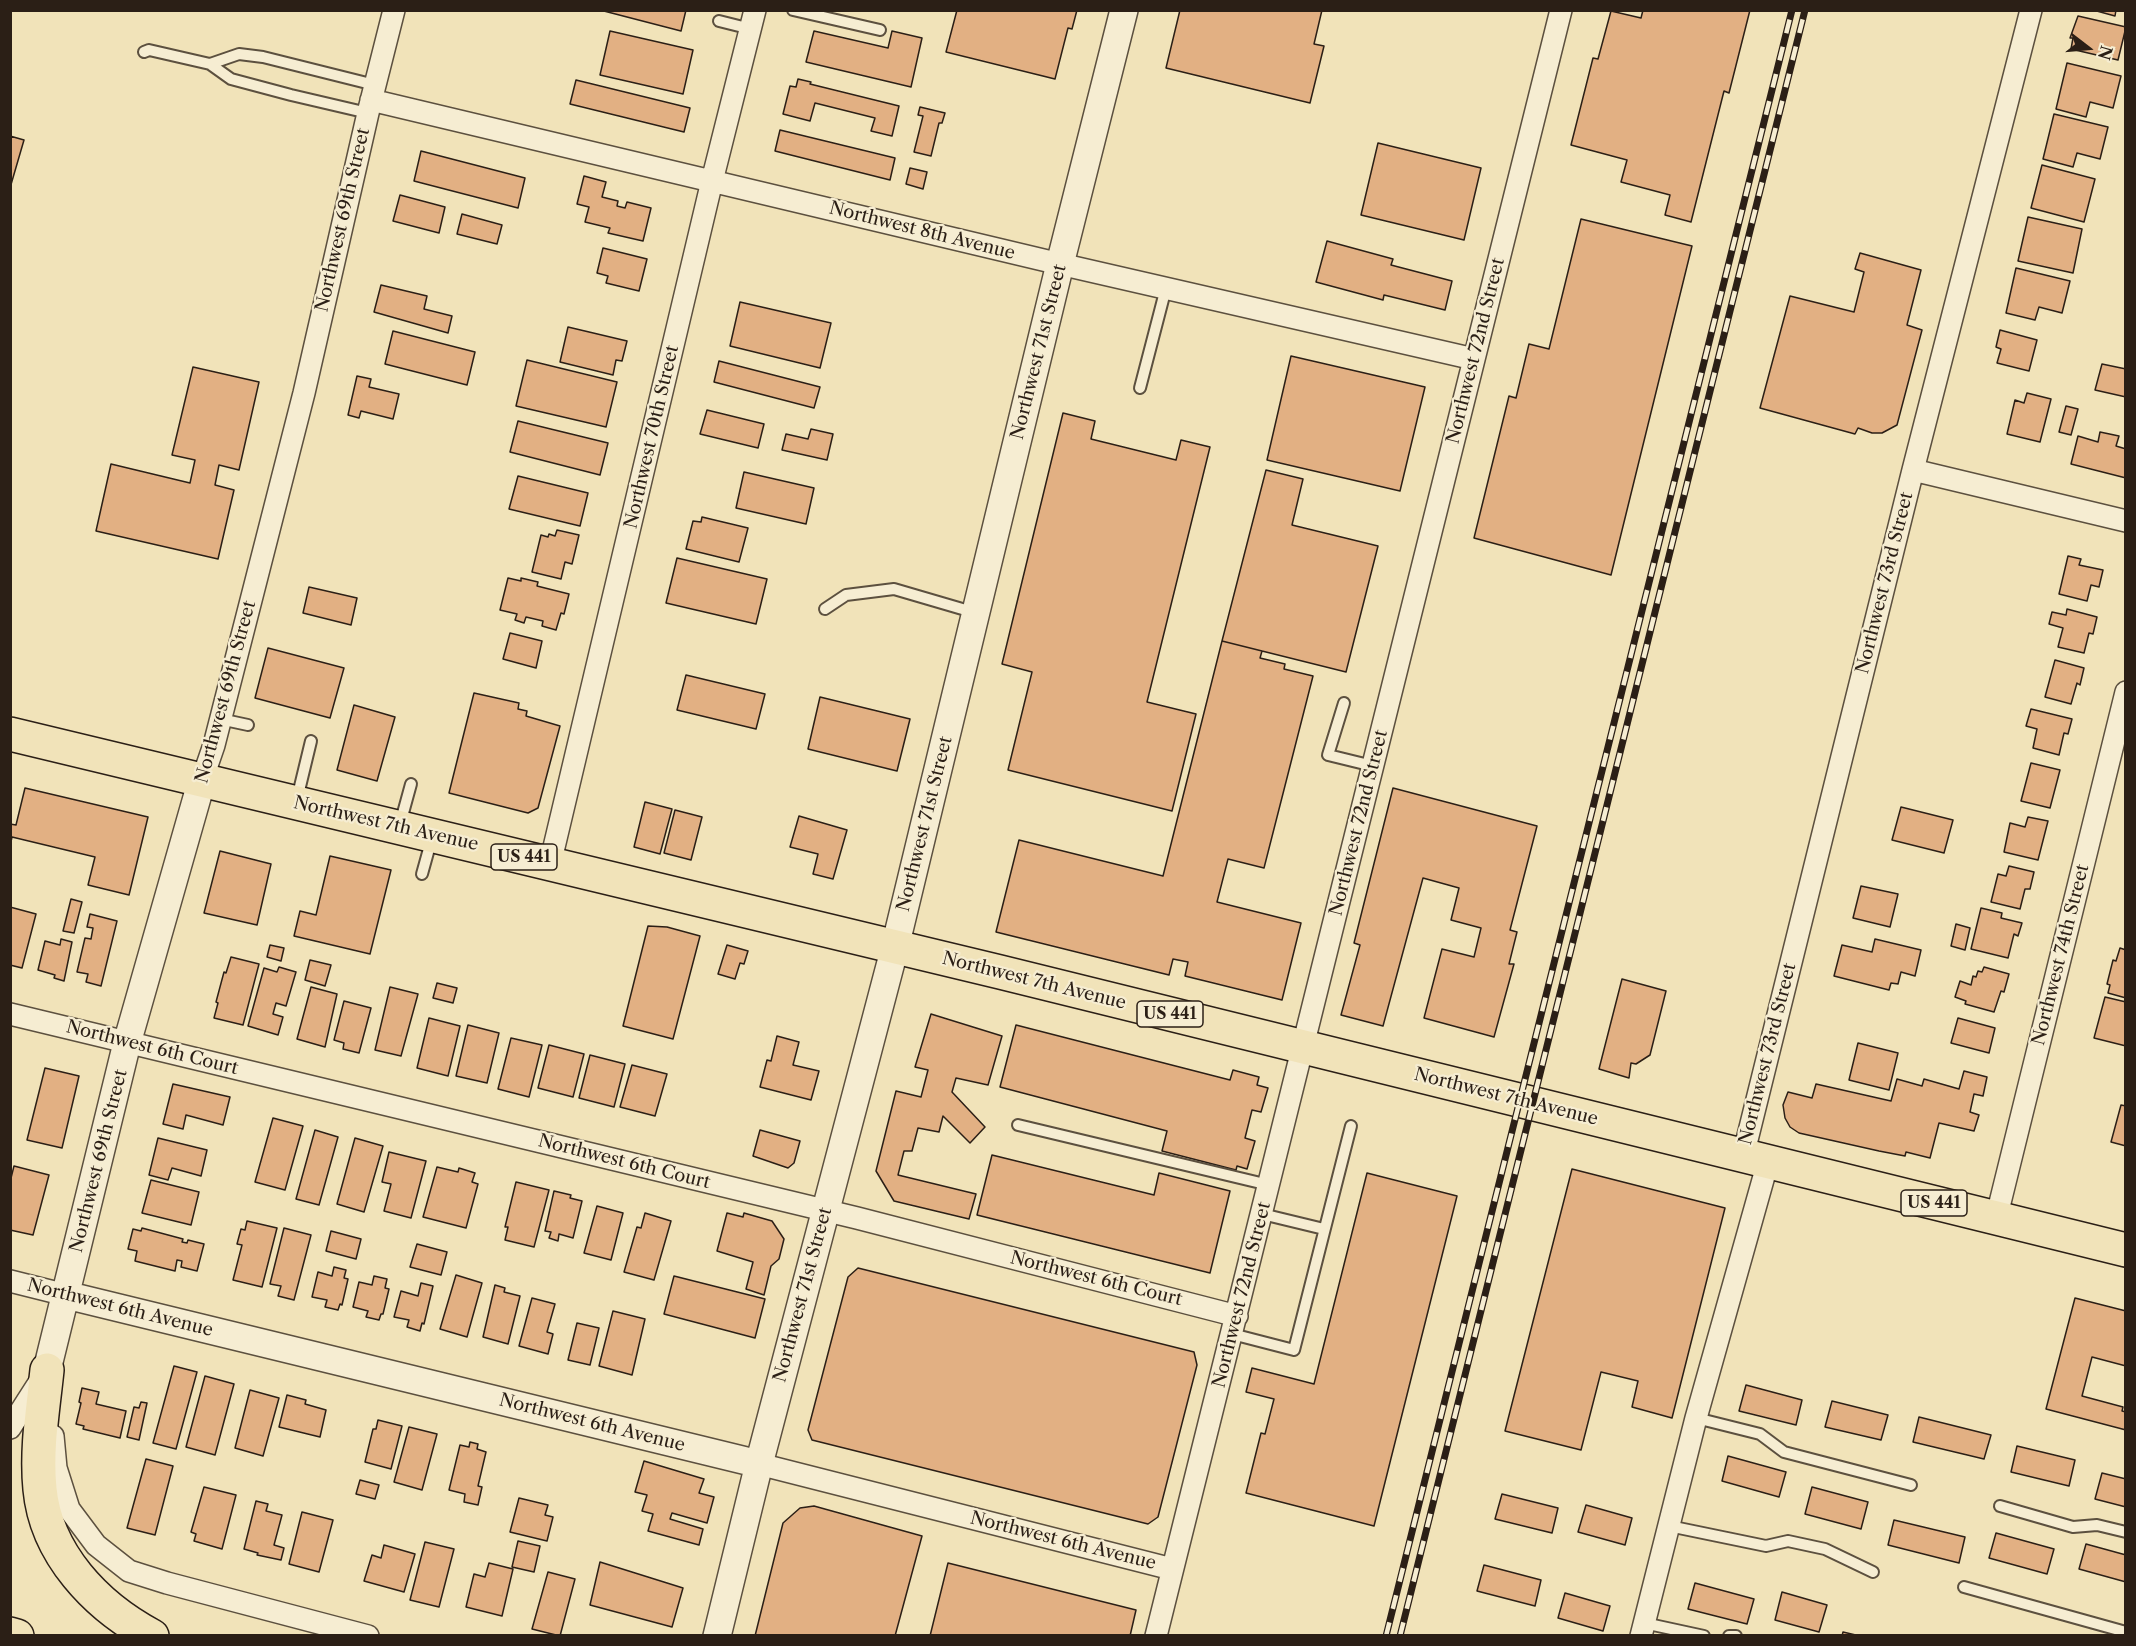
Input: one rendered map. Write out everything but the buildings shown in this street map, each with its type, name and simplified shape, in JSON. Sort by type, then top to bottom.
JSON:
[{"type":"main road","name":"Northwest 7th Avenue","points":[[10,734],[896,947],[2126,1250]]},
{"type":"main road","points":[[47,1370],[38,1454],[40,1491],[50,1531],[71,1570],[96,1597],[133,1626],[152,1635]]},
{"type":"main road","points":[[10,1634],[17,1635]]},
{"type":"street","name":"Northwest 69th Street","points":[[47,1370],[127,1042],[214,745],[304,393],[371,99],[394,10]]},
{"type":"street","name":"Northwest 71st Street","points":[[717,1635],[825,1210],[896,947],[1059,264],[1124,10]]},
{"type":"street","name":"Northwest 72nd Street","points":[[1156,1635],[1562,10]]},
{"type":"street","name":"Northwest 73rd Street","points":[[1642,1629],[1696,1418],[1913,470],[2031,10]]},
{"type":"street","name":"Northwest 70th Street","points":[[550,864],[712,181],[753,20]]},
{"type":"street","name":"Northwest 8th Avenue","points":[[371,99],[1059,264],[1474,359]]},
{"type":"street","points":[[1913,470],[2126,521]]},
{"type":"street","name":"Northwest 74th Street","points":[[1996,1219],[2126,692]]},
{"type":"street","name":"Northwest 6th Court","points":[[10,1014],[825,1210],[1234,1325]]},
{"type":"street","name":"Northwest 6th Avenue","points":[[10,1281],[759,1464],[1172,1569]]},
{"type":"street","points":[[10,1428],[47,1370]]},
{"type":"street","points":[[47,1370],[56,1468],[69,1509],[96,1545],[129,1571],[167,1583],[369,1635]]},
{"type":"lane","points":[[793,10],[880,30]]},
{"type":"lane","points":[[719,21],[753,20]]},
{"type":"lane","points":[[144,52],[149,50],[210,64],[231,79],[291,95],[371,99]]},
{"type":"lane","points":[[210,64],[239,54],[263,57],[371,99]]},
{"type":"lane","points":[[1140,388],[1166,288]]},
{"type":"lane","points":[[825,609],[846,595],[894,590],[976,613]]},
{"type":"lane","points":[[1344,703],[1328,755],[1373,766]]},
{"type":"lane","points":[[220,719],[248,725]]},
{"type":"lane","points":[[296,803],[311,741]]},
{"type":"lane","points":[[400,827],[411,784]]},
{"type":"lane","points":[[422,874],[433,835]]},
{"type":"lane","points":[[1018,1125],[1269,1185]]},
{"type":"lane","points":[[1234,1325],[1294,1350],[1351,1126]]},
{"type":"lane","points":[[1262,1214],[1324,1229]]},
{"type":"lane","points":[[1696,1418],[1760,1434],[1784,1452],[1911,1485]]},
{"type":"lane","points":[[2000,1506],[2073,1527],[2097,1525],[2126,1532]]},
{"type":"lane","points":[[1669,1526],[1766,1546],[1788,1541],[1825,1549],[1873,1572]]},
{"type":"lane","points":[[1964,1587],[2126,1632]]},
{"type":"lane","points":[[1642,1629],[1704,1635]]},
{"type":"lane","points":[[1729,1635],[1736,1635]]},
{"type":"railway","points":[[1386,1636],[1792,10]]},
{"type":"railway","points":[[1400,1636],[1805,10]]}]
